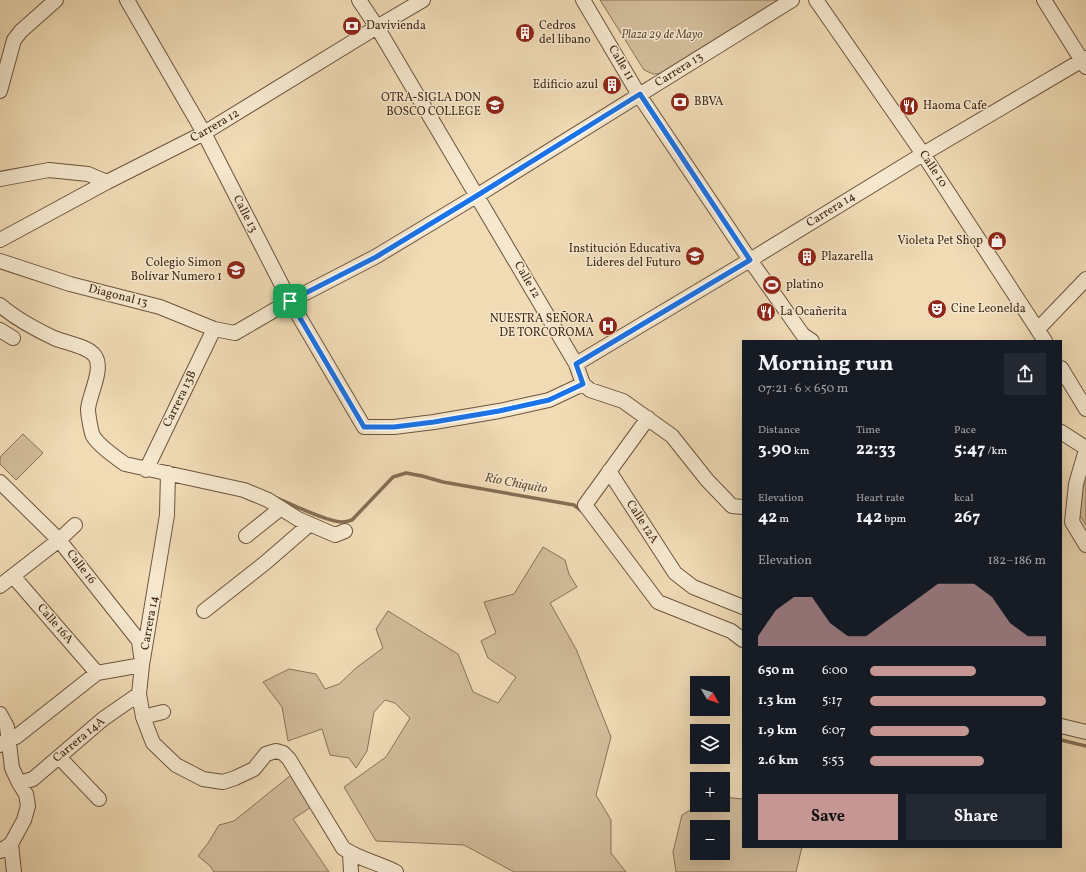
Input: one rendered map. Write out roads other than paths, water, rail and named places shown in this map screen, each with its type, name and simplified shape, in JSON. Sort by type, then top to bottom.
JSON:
[{"type":"street","points":[[0,91],[14,40],[21,31],[56,0]]},
{"type":"street","name":"Calle 13","points":[[127,0],[204,133],[290,301],[364,427],[394,427],[499,411],[549,400],[583,384]]},
{"type":"street","name":"Calle 12","points":[[359,0],[377,27],[478,195],[576,364],[583,384]]},
{"type":"street","name":"Carrera 12","points":[[0,240],[107,182],[204,133],[423,0]]},
{"type":"street","name":"Calle 11","points":[[583,0],[640,94],[750,260],[803,334],[811,340]]},
{"type":"street","name":"Carrera 13","points":[[235,333],[290,301],[376,257],[792,0]]},
{"type":"street","name":"Calle 10","points":[[816,0],[922,154],[1041,335]]},
{"type":"street","points":[[1044,0],[1085,62]]},
{"type":"street","name":"Carrera 14","points":[[576,364],[750,260],[922,154],[1085,62]]},
{"type":"street","points":[[0,179],[49,170],[88,174],[107,182]]},
{"type":"street","name":"Diagonal 13","points":[[0,261],[70,284],[160,307],[214,329],[235,333]]},
{"type":"street","points":[[1041,335],[1086,278]]},
{"type":"street","points":[[0,305],[11,315],[55,338],[90,351],[97,358],[99,369],[88,410],[93,436],[109,452],[125,464],[146,470],[168,473],[244,490],[268,500],[310,524],[335,534],[345,531]]},
{"type":"street","name":"Carrera 13B","points":[[146,470],[214,329]]},
{"type":"street","points":[[0,330],[13,338]]},
{"type":"street","points":[[1062,370],[1086,409]]},
{"type":"street","points":[[583,384],[590,390],[623,401],[672,436],[707,480],[732,506],[742,507]]},
{"type":"street","points":[[648,418],[584,505],[658,602],[731,630],[742,639]]},
{"type":"street","points":[[1062,433],[1086,449],[1066,522],[1086,544]]},
{"type":"street","name":"Calle 12A","points":[[609,471],[675,572],[693,587],[742,607]]},
{"type":"street","name":"Carrera 14","points":[[4,742],[16,737],[97,673],[142,664],[157,582],[167,515],[168,473]]},
{"type":"street","name":"Calle 16","points":[[0,482],[59,540],[139,641],[142,664]]},
{"type":"street","points":[[246,536],[281,508]]},
{"type":"street","points":[[204,611],[265,563],[310,524]]},
{"type":"street","points":[[0,586],[75,526]]},
{"type":"street","name":"Calle 16A","points":[[13,576],[97,673]]},
{"type":"street","points":[[142,664],[139,694],[143,717],[153,743],[176,765],[202,779],[223,782],[254,769],[266,754],[276,751],[283,753],[289,759],[342,848],[350,854],[396,872]]},
{"type":"street","name":"Carrera 14A","points":[[19,783],[33,780],[103,719],[139,694]]},
{"type":"street","points":[[143,717],[163,712]]},
{"type":"street","points":[[0,714],[7,727],[4,742],[12,768],[26,794],[28,806],[24,820],[5,848],[14,872]]},
{"type":"street","points":[[1062,726],[1086,732]]},
{"type":"street","points":[[59,757],[99,799]]},
{"type":"street","points":[[350,854],[351,872]]},
{"type":"waterway","name":"Río Chiquito","points":[[276,498],[328,519],[346,522],[352,520],[393,477],[406,473],[443,482],[574,505],[583,512]]},
{"type":"waterway","name":"Río Chiquito","points":[[1062,740],[1086,746]]},
{"type":"place","name":"Davivienda","points":[[352,26]]},
{"type":"place","name":"Cedros del libano","points":[[525,33]]},
{"type":"place","name":"Edificio azul","points":[[612,85]]},
{"type":"place","name":"BBVA","points":[[680,102]]},
{"type":"place","name":"OTRA-SIGLA DON BOSCO COLLEGE","points":[[495,105]]},
{"type":"place","name":"Haoma Cafe","points":[[909,106]]},
{"type":"place","name":"Violeta Pet Shop","points":[[997,241]]},
{"type":"place","name":"Institución Educativa Lideres del Futuro","points":[[695,256]]},
{"type":"place","name":"Plazarella","points":[[807,257]]},
{"type":"place","name":"Colegio Simon Bolívar Numero 1","points":[[236,270]]},
{"type":"place","name":"platino","points":[[772,285]]},
{"type":"place","name":"Cine Leonelda","points":[[937,309]]},
{"type":"place","name":"La Ocañerita","points":[[766,312]]},
{"type":"place","name":"NUESTRA SEÑORA DE TORCOROMA","points":[[608,326]]},
{"type":"park label","name":"Plaza 29 de Mayo","points":[[662,35]]}]
